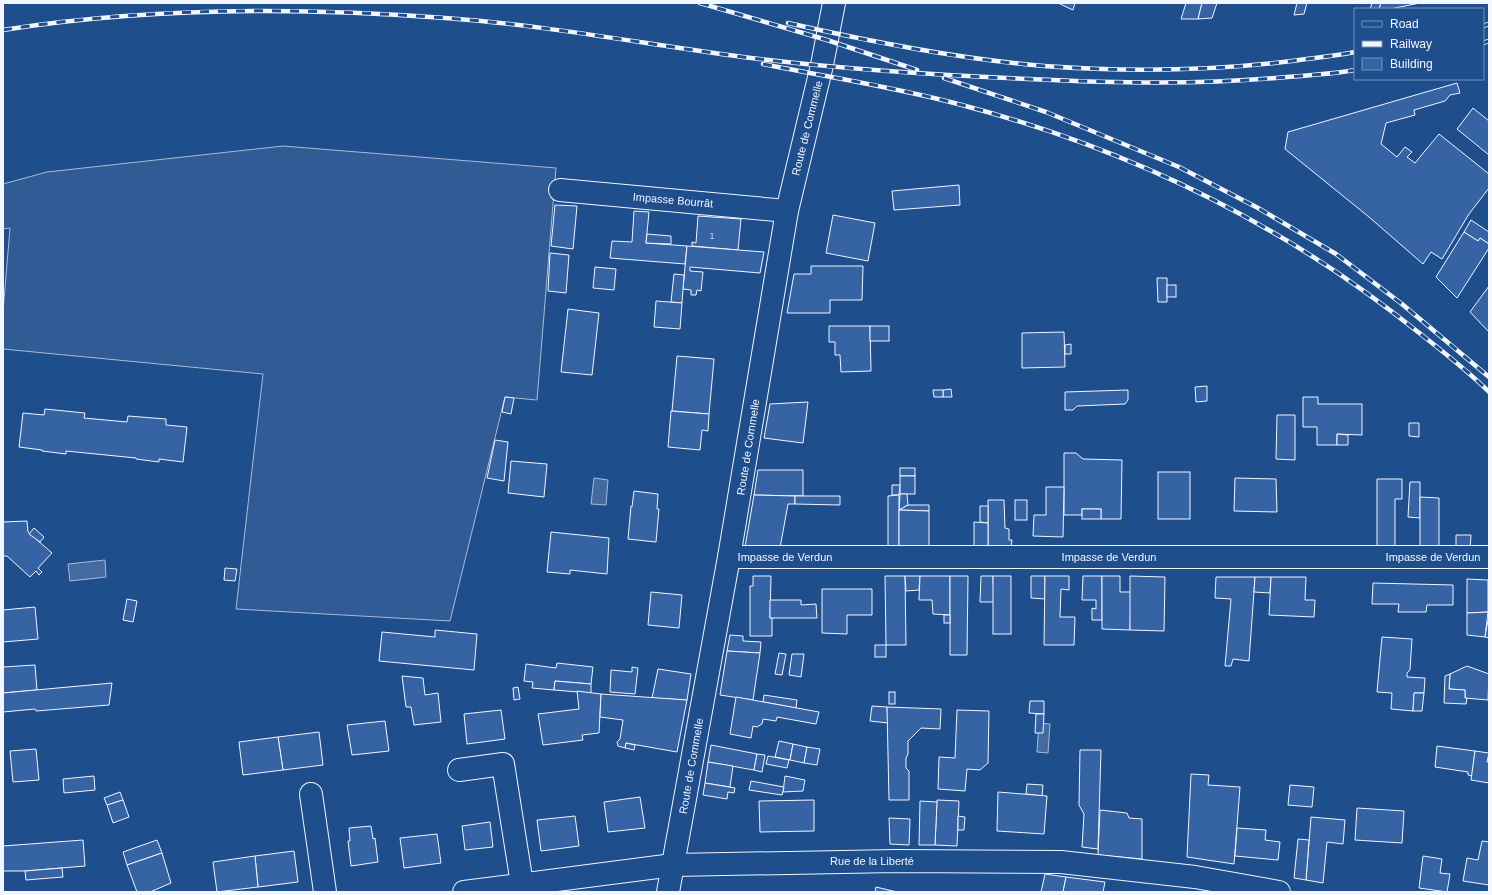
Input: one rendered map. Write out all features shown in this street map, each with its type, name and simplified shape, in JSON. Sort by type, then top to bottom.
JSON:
[{"type":"street","name":"Route de Commelle","points":[[668,892],[729,557],[787,211],[822,65],[834,3]]},
{"type":"street","name":"Impasse Bourrât","points":[[560,190],[787,211]]},
{"type":"street","name":"Impasse de Verdun","points":[[729,557],[1489,557]]},
{"type":"street","points":[[459,770],[503,764],[522,884]]},
{"type":"street","points":[[311,794],[325,892]]},
{"type":"street","name":"Rue de la Liberté","points":[[464,892],[673,865],[895,861],[1061,862],[1195,877],[1279,892]]},
{"type":"shaded area","points":[[283,146],[556,168],[537,400],[505,397],[450,621],[236,609],[263,374],[3,349],[3,312],[10,228],[3,229],[3,184],[47,172]]},
{"type":"shaded area","points":[[594,478],[608,480],[606,505],[591,504]]},
{"type":"shaded area","points":[[105,560],[106,577],[70,581],[68,564]]},
{"type":"shaded area","points":[[1039,723],[1050,724],[1048,753],[1037,752]]},
{"type":"building","points":[[1058,3],[1075,3],[1073,10]]},
{"type":"building","points":[[1186,3],[1202,3],[1198,19],[1181,19]]},
{"type":"building","points":[[1202,3],[1217,3],[1212,18],[1198,19]]},
{"type":"building","points":[[1297,3],[1307,3],[1304,14],[1294,15]]},
{"type":"building","points":[[1372,3],[1381,3],[1379,8],[1370,8]]},
{"type":"building","points":[[1381,3],[1420,3],[1395,8],[1379,8]]},
{"type":"building","points":[[1457,83],[1460,93],[1450,95],[1445,101],[1414,110],[1415,115],[1386,123],[1381,144],[1397,157],[1405,147],[1412,152],[1407,157],[1415,163],[1439,134],[1489,174],[1489,188],[1469,214],[1442,259],[1431,252],[1423,264],[1369,217],[1285,149],[1288,132]]},
{"type":"building","points":[[1473,108],[1489,121],[1489,155],[1457,129]]},
{"type":"building","points":[[959,185],[960,205],[894,210],[892,191]]},
{"type":"building","points":[[555,205],[577,206],[573,249],[551,246]]},
{"type":"building","points":[[634,211],[649,212],[646,243],[687,246],[685,264],[610,258],[612,241],[632,242]]},
{"type":"building","points":[[833,215],[875,223],[868,261],[826,253]]},
{"type":"building","points":[[698,216],[741,219],[738,250],[692,246],[692,242],[696,243]]},
{"type":"building","points":[[1471,220],[1489,232],[1489,244],[1480,238],[1478,241],[1464,232]]},
{"type":"building","points":[[1464,232],[1478,241],[1480,238],[1489,244],[1489,248],[1457,298],[1436,277]]},
{"type":"building","points":[[647,234],[671,236],[671,244],[646,243]]},
{"type":"building","points":[[687,246],[764,252],[760,273],[690,267],[690,271],[703,272],[701,291],[697,290],[696,295],[691,295],[691,290],[683,289]]},
{"type":"building","points":[[550,253],[569,255],[566,293],[548,291]]},
{"type":"building","points":[[811,266],[863,266],[862,300],[830,300],[830,313],[787,313],[794,274],[811,274]]},
{"type":"building","points":[[595,267],[616,269],[614,290],[593,288]]},
{"type":"building","points":[[674,274],[684,275],[682,303],[671,302]]},
{"type":"building","points":[[1157,278],[1167,278],[1167,302],[1158,302]]},
{"type":"building","points":[[1167,285],[1176,285],[1176,297],[1167,297]]},
{"type":"building","points":[[1489,286],[1489,332],[1470,312]]},
{"type":"building","points":[[656,301],[682,303],[680,329],[654,327]]},
{"type":"building","points":[[568,309],[599,313],[592,375],[561,372]]},
{"type":"building","points":[[829,326],[870,326],[871,371],[841,372],[840,355],[835,355],[835,342],[829,342]]},
{"type":"building","points":[[870,326],[889,326],[889,341],[870,341]]},
{"type":"building","points":[[1064,332],[1065,367],[1022,368],[1022,333]]},
{"type":"building","points":[[1071,344],[1071,354],[1065,354],[1065,345]]},
{"type":"building","points":[[677,356],[714,359],[709,414],[672,411]]},
{"type":"building","points":[[1207,386],[1207,401],[1196,402],[1195,387]]},
{"type":"building","points":[[951,389],[952,397],[943,397],[943,390]]},
{"type":"building","points":[[933,390],[943,390],[943,397],[934,397]]},
{"type":"building","points":[[1128,390],[1128,400],[1125,404],[1077,406],[1073,410],[1065,410],[1065,392]]},
{"type":"building","points":[[505,397],[514,398],[511,414],[502,412]]},
{"type":"building","points":[[1303,397],[1318,397],[1318,404],[1362,404],[1362,435],[1337,434],[1337,445],[1317,445],[1317,427],[1303,427]]},
{"type":"building","points":[[808,402],[803,443],[764,438],[770,404]]},
{"type":"building","points":[[45,409],[85,413],[84,418],[127,422],[128,416],[166,419],[166,425],[187,427],[183,462],[159,459],[159,462],[136,458],[66,451],[66,454],[19,447],[23,413],[44,415]]},
{"type":"building","points":[[671,411],[709,414],[708,431],[702,430],[700,450],[668,447]]},
{"type":"building","points":[[1277,415],[1295,415],[1295,460],[1276,459]]},
{"type":"building","points":[[1409,423],[1419,423],[1419,437],[1409,436]]},
{"type":"building","points":[[1337,434],[1348,435],[1348,445],[1337,445]]},
{"type":"building","points":[[495,440],[508,442],[504,481],[487,478]]},
{"type":"building","points":[[1064,453],[1076,453],[1083,459],[1122,460],[1121,519],[1101,519],[1101,509],[1082,509],[1082,515],[1064,515]]},
{"type":"building","points":[[511,461],[547,464],[544,497],[508,493]]},
{"type":"building","points":[[900,468],[915,468],[915,476],[900,476]]},
{"type":"building","points":[[758,470],[803,470],[803,496],[754,495]]},
{"type":"building","points":[[1158,472],[1190,472],[1190,519],[1158,519]]},
{"type":"building","points":[[900,476],[915,476],[915,494],[900,494]]},
{"type":"building","points":[[1235,478],[1276,479],[1277,512],[1234,511]]},
{"type":"building","points":[[1377,479],[1402,479],[1402,499],[1395,499],[1395,550],[1377,549]]},
{"type":"building","points":[[1410,482],[1420,482],[1420,518],[1408,517]]},
{"type":"building","points":[[892,485],[900,485],[899,495],[892,495]]},
{"type":"building","points":[[1046,487],[1064,487],[1063,537],[1033,536],[1034,515],[1046,515]]},
{"type":"building","points":[[634,491],[658,494],[657,509],[659,509],[656,542],[628,539]]},
{"type":"building","points":[[900,494],[907,494],[908,505],[899,510]]},
{"type":"building","points":[[754,495],[795,496],[795,504],[788,504],[780,548],[745,547]]},
{"type":"building","points":[[899,495],[899,547],[888,547],[888,496]]},
{"type":"building","points":[[795,496],[840,496],[840,505],[795,504]]},
{"type":"building","points":[[1420,497],[1439,498],[1439,550],[1420,550]]},
{"type":"building","points":[[988,500],[1004,500],[1005,528],[1009,529],[1009,540],[1012,540],[1011,548],[988,547]]},
{"type":"building","points":[[1015,500],[1027,500],[1027,520],[1015,520]]},
{"type":"building","points":[[908,505],[929,505],[929,511],[899,510]]},
{"type":"building","points":[[980,506],[988,506],[988,523],[980,522]]},
{"type":"building","points":[[1082,509],[1101,509],[1101,519],[1082,519]]},
{"type":"building","points":[[899,510],[929,511],[929,547],[899,547]]},
{"type":"building","points":[[27,521],[28,532],[52,553],[38,568],[42,572],[39,575],[36,571],[30,577],[7,556],[3,556],[3,522]]},
{"type":"building","points":[[974,522],[988,523],[988,547],[974,547]]},
{"type":"building","points":[[34,528],[44,537],[40,542],[29,534]]},
{"type":"building","points":[[551,532],[609,538],[607,574],[570,570],[570,574],[547,572]]},
{"type":"building","points":[[1456,535],[1471,535],[1470,550],[1456,550]]},
{"type":"building","points":[[225,568],[237,569],[235,581],[224,580]]},
{"type":"building","points":[[753,576],[771,576],[770,618],[772,618],[772,636],[750,636],[750,586],[753,586]]},
{"type":"building","points":[[885,576],[905,576],[906,645],[886,645]]},
{"type":"building","points":[[905,576],[920,576],[919,590],[906,591]]},
{"type":"building","points":[[920,576],[950,576],[950,615],[933,614],[932,600],[919,600]]},
{"type":"building","points":[[950,576],[968,576],[967,655],[950,655]]},
{"type":"building","points":[[981,576],[993,576],[994,602],[980,602]]},
{"type":"building","points":[[993,576],[1011,576],[1011,634],[993,634]]},
{"type":"building","points":[[1031,576],[1045,576],[1045,599],[1031,598]]},
{"type":"building","points":[[1045,576],[1069,576],[1069,590],[1061,589],[1060,617],[1075,617],[1074,645],[1044,645]]},
{"type":"building","points":[[1083,576],[1102,576],[1102,620],[1092,620],[1092,608],[1096,609],[1096,600],[1082,600]]},
{"type":"building","points":[[1102,576],[1120,576],[1120,592],[1131,592],[1130,630],[1102,629]]},
{"type":"building","points":[[1130,576],[1165,577],[1164,631],[1130,630]]},
{"type":"building","points":[[1216,577],[1255,577],[1249,661],[1233,659],[1231,666],[1225,666],[1231,599],[1215,598]]},
{"type":"building","points":[[1255,577],[1271,577],[1270,593],[1254,592]]},
{"type":"building","points":[[1271,577],[1306,577],[1305,600],[1315,600],[1314,617],[1269,615]]},
{"type":"building","points":[[1467,579],[1488,580],[1488,612],[1467,613]]},
{"type":"building","points":[[1373,583],[1453,585],[1453,605],[1427,605],[1426,612],[1398,612],[1399,604],[1372,604]]},
{"type":"building","points":[[822,589],[872,589],[872,615],[847,615],[847,634],[822,633]]},
{"type":"building","points":[[651,592],[682,595],[679,628],[648,625]]},
{"type":"building","points":[[127,599],[137,601],[133,622],[123,620]]},
{"type":"building","points":[[770,600],[801,600],[801,605],[816,604],[817,618],[770,618]]},
{"type":"building","points":[[35,607],[38,639],[3,642],[3,610]]},
{"type":"building","points":[[1488,612],[1485,637],[1467,635],[1467,613]]},
{"type":"building","points":[[944,615],[950,615],[950,623],[944,623]]},
{"type":"building","points":[[1488,620],[1489,621],[1489,638],[1485,637]]},
{"type":"building","points":[[435,630],[477,634],[474,670],[379,661],[382,632],[435,637]]},
{"type":"building","points":[[730,635],[743,636],[743,641],[761,642],[760,653],[727,651]]},
{"type":"building","points":[[1382,637],[1412,639],[1410,670],[1407,673],[1407,677],[1425,678],[1424,693],[1414,693],[1413,711],[1391,709],[1392,693],[1377,692]]},
{"type":"building","points":[[875,645],[886,645],[886,657],[875,657]]},
{"type":"building","points":[[727,651],[760,653],[753,700],[720,695]]},
{"type":"building","points":[[779,653],[786,654],[782,675],[775,674]]},
{"type":"building","points":[[792,654],[804,654],[801,677],[789,675]]},
{"type":"building","points":[[557,663],[593,667],[591,684],[555,681],[554,690],[532,688],[533,682],[524,681],[526,664],[556,668]]},
{"type":"building","points":[[35,665],[37,690],[3,693],[3,667]]},
{"type":"building","points":[[1467,666],[1489,674],[1488,700],[1465,698],[1465,690],[1449,689],[1450,674]]},
{"type":"building","points":[[632,667],[638,668],[635,694],[610,692],[611,670],[632,672]]},
{"type":"building","points":[[658,669],[691,674],[687,700],[652,698]]},
{"type":"building","points":[[1450,674],[1449,689],[1465,690],[1465,698],[1467,698],[1466,704],[1444,703],[1445,676]]},
{"type":"building","points":[[402,676],[423,678],[425,695],[438,693],[441,722],[414,725],[411,707],[406,707]]},
{"type":"building","points":[[555,681],[591,684],[591,693],[554,690]]},
{"type":"building","points":[[112,683],[109,705],[3,712],[3,693]]},
{"type":"building","points":[[518,687],[520,699],[514,700],[513,688]]},
{"type":"building","points":[[577,691],[601,694],[599,733],[582,735],[583,740],[543,745],[538,714],[579,709]]},
{"type":"building","points":[[889,692],[895,692],[895,704],[889,704]]},
{"type":"building","points":[[1414,693],[1424,693],[1422,711],[1413,711]]},
{"type":"building","points":[[601,694],[687,700],[677,752],[626,743],[625,748],[618,746],[617,742],[620,739],[623,720],[600,717]]},
{"type":"building","points":[[764,695],[797,700],[796,708],[763,702]]},
{"type":"building","points":[[736,697],[819,712],[816,724],[777,717],[776,721],[763,719],[762,724],[757,727],[753,726],[751,738],[730,734]]},
{"type":"building","points":[[1030,701],[1044,701],[1044,714],[1029,713]]},
{"type":"building","points":[[872,706],[887,707],[888,723],[870,721]]},
{"type":"building","points":[[887,707],[941,709],[940,729],[921,728],[908,741],[906,768],[909,771],[909,800],[889,800]]},
{"type":"building","points":[[501,710],[505,739],[467,744],[464,714]]},
{"type":"building","points":[[957,710],[989,711],[988,763],[980,770],[967,769],[965,791],[938,789],[939,757],[955,758]]},
{"type":"building","points":[[1036,714],[1044,714],[1043,733],[1035,733]]},
{"type":"building","points":[[385,721],[389,751],[352,755],[347,725]]},
{"type":"building","points":[[319,732],[323,765],[283,770],[278,737]]},
{"type":"building","points":[[278,737],[283,770],[243,775],[239,742]]},
{"type":"building","points":[[779,741],[793,744],[790,760],[775,757]]},
{"type":"building","points":[[626,743],[635,745],[634,750],[625,748]]},
{"type":"building","points":[[793,744],[807,747],[804,763],[790,760]]},
{"type":"building","points":[[711,745],[757,754],[754,770],[708,762]]},
{"type":"building","points":[[1437,746],[1475,751],[1472,776],[1468,775],[1468,772],[1435,767]]},
{"type":"building","points":[[807,747],[820,749],[817,765],[804,763]]},
{"type":"building","points":[[36,749],[39,780],[13,782],[10,751]]},
{"type":"building","points":[[1080,750],[1101,750],[1098,849],[1082,847],[1084,814],[1079,805]]},
{"type":"building","points":[[1475,751],[1489,753],[1487,762],[1489,762],[1489,783],[1471,780]]},
{"type":"building","points":[[757,754],[765,755],[762,772],[754,770]]},
{"type":"building","points":[[768,756],[789,760],[787,768],[766,764]]},
{"type":"building","points":[[708,762],[733,766],[730,787],[705,783]]},
{"type":"building","points":[[1191,774],[1209,775],[1208,785],[1240,787],[1234,864],[1187,857]]},
{"type":"building","points":[[94,776],[95,790],[64,793],[63,779]]},
{"type":"building","points":[[785,776],[805,780],[803,791],[783,792]]},
{"type":"building","points":[[751,781],[784,787],[782,795],[749,790]]},
{"type":"building","points":[[705,783],[735,788],[734,793],[728,792],[727,799],[703,795]]},
{"type":"building","points":[[1027,784],[1043,785],[1042,796],[1026,794]]},
{"type":"building","points":[[1290,785],[1314,787],[1312,807],[1288,805]]},
{"type":"building","points":[[120,792],[123,800],[107,805],[104,798]]},
{"type":"building","points":[[998,792],[1047,796],[1044,834],[997,831]]},
{"type":"building","points":[[640,797],[645,828],[608,832],[604,802]]},
{"type":"building","points":[[123,800],[129,817],[113,823],[107,805]]},
{"type":"building","points":[[814,800],[814,831],[760,832],[759,801]]},
{"type":"building","points":[[937,800],[959,801],[957,846],[935,845]]},
{"type":"building","points":[[920,801],[937,802],[935,845],[919,845]]},
{"type":"building","points":[[1357,808],[1404,811],[1402,843],[1355,840]]},
{"type":"building","points":[[1100,810],[1127,813],[1129,818],[1142,819],[1142,859],[1098,855]]},
{"type":"building","points":[[575,816],[579,846],[541,851],[537,820]]},
{"type":"building","points":[[958,816],[965,817],[964,830],[958,830]]},
{"type":"building","points":[[1311,817],[1345,820],[1343,844],[1327,842],[1323,883],[1306,880]]},
{"type":"building","points":[[889,818],[910,819],[909,845],[890,844]]},
{"type":"building","points":[[490,822],[493,847],[465,850],[462,826]]},
{"type":"building","points":[[371,826],[373,839],[375,838],[378,862],[351,866],[348,841],[350,841],[349,828]]},
{"type":"building","points":[[1237,828],[1266,830],[1265,840],[1280,842],[1278,860],[1235,856]]},
{"type":"building","points":[[437,834],[441,863],[404,868],[400,838]]},
{"type":"building","points":[[1298,839],[1309,840],[1306,880],[1294,878]]},
{"type":"building","points":[[83,840],[85,866],[25,871],[3,871],[3,846]]},
{"type":"building","points":[[157,840],[162,853],[127,865],[123,852]]},
{"type":"building","points":[[1482,841],[1489,842],[1489,885],[1463,881],[1467,858],[1478,860]]},
{"type":"building","points":[[294,851],[298,882],[258,887],[255,856]]},
{"type":"building","points":[[162,853],[171,883],[150,892],[137,892],[127,865]]},
{"type":"building","points":[[255,856],[258,887],[217,892],[213,862]]},
{"type":"building","points":[[1423,856],[1442,859],[1440,873],[1450,874],[1447,892],[1419,888]]},
{"type":"building","points":[[62,868],[63,877],[26,880],[25,871]]},
{"type":"building","points":[[1045,874],[1066,877],[1063,892],[1041,892]]},
{"type":"building","points":[[1066,877],[1105,882],[1103,892],[1063,892]]},
{"type":"building","points":[[876,887],[897,892],[875,892]]},
{"type":"railway","points":[[700,3],[827,40],[917,70]]},
{"type":"railway","points":[[3,30],[58,22],[168,13],[224,11],[334,12],[390,14],[482,21],[557,30],[743,57],[849,68],[957,76],[1093,82],[1190,82],[1255,80],[1354,70]]},
{"type":"railway","points":[[788,23],[851,37],[947,54],[1012,63],[1075,68],[1137,70],[1199,69],[1292,61],[1354,52]]},
{"type":"railway","points":[[1484,26],[1489,24]]},
{"type":"railway","points":[[1484,43],[1489,41]]},
{"type":"railway","points":[[763,64],[885,87],[958,104],[1021,122],[1142,166],[1200,193],[1257,223],[1312,256],[1366,292],[1463,368],[1489,392]]},
{"type":"railway","points":[[944,78],[1046,112],[1179,167],[1258,208],[1336,254],[1402,304],[1489,377]]}]
